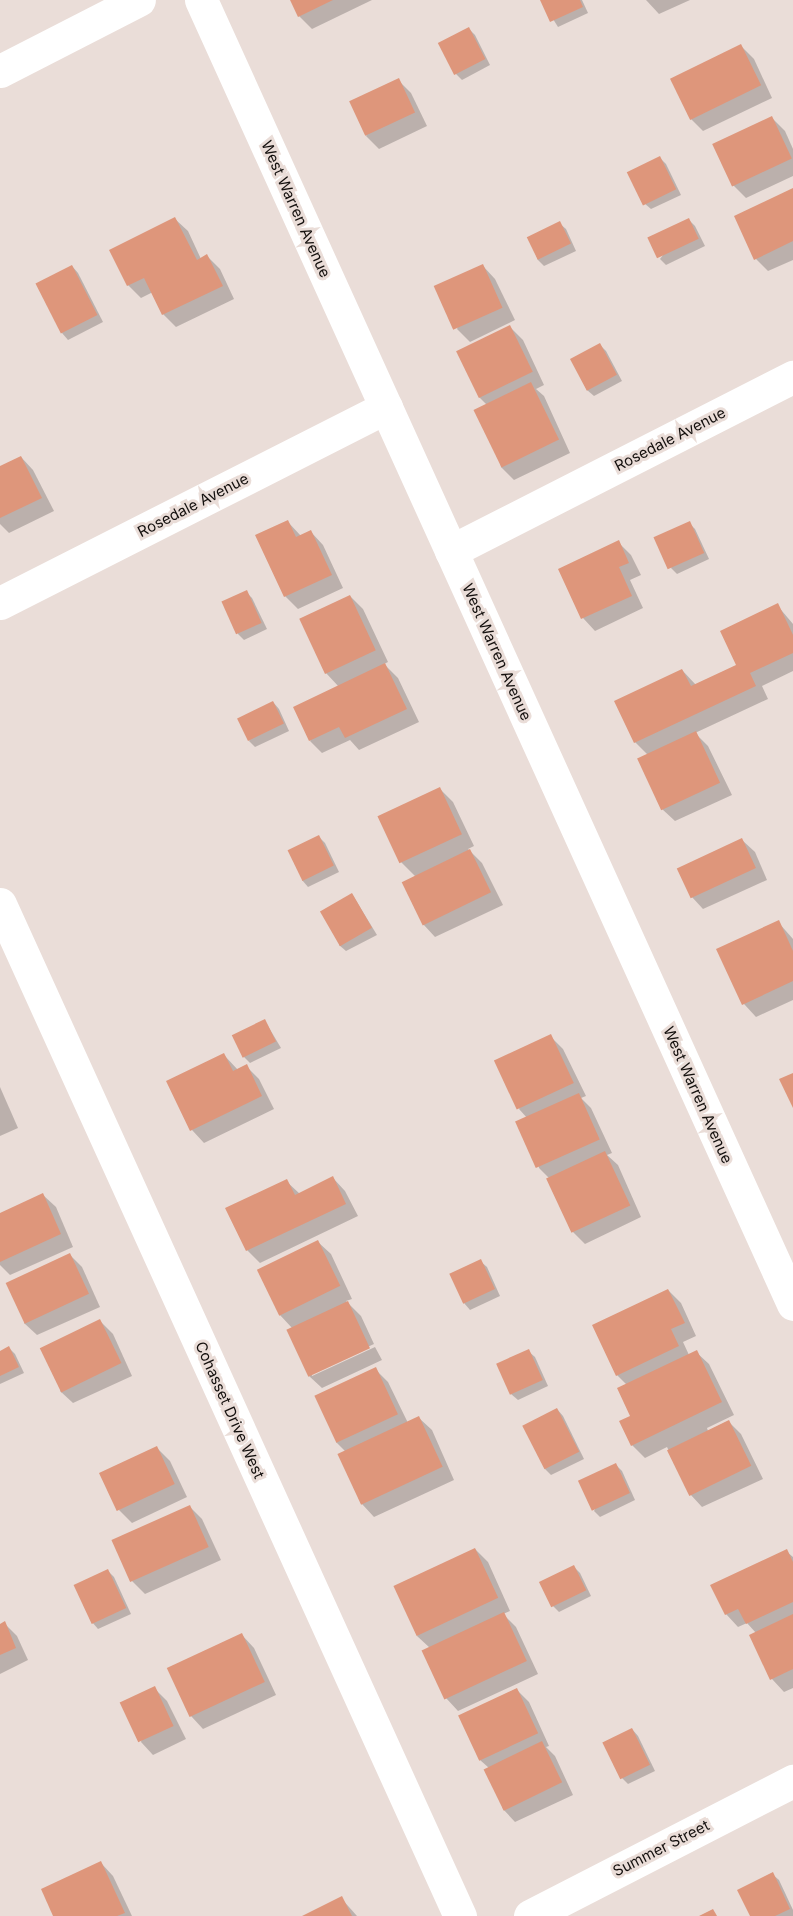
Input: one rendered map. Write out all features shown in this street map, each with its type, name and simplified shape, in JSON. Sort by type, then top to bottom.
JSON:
[{"type":"street","points":[[0,71],[139,0]]},
{"type":"street","name":"West Warren Avenue","points":[[201,0],[793,1304]]},
{"type":"street","name":"Rosedale Avenue","points":[[451,550],[793,377]]},
{"type":"street","name":"Rosedale Avenue","points":[[0,603],[386,407]]},
{"type":"street","name":"Cohasset Drive West","points":[[0,904],[460,1916]]},
{"type":"street","name":"Summer Street","points":[[530,1916],[793,1781]]},
{"type":"building","points":[[290,0],[333,0],[298,17]]},
{"type":"building","points":[[540,0],[580,0],[583,7],[550,22]]},
{"type":"building","points":[[469,27],[485,59],[454,75],[438,43]]},
{"type":"building","points":[[741,44],[761,85],[690,120],[670,79]]},
{"type":"building","points":[[399,78],[415,112],[365,136],[349,101]]},
{"type":"building","points":[[772,116],[792,159],[732,186],[712,144]]},
{"type":"building","points":[[660,156],[676,189],[643,205],[627,172]]},
{"type":"building","points":[[793,188],[793,241],[754,260],[734,216]]},
{"type":"building","points":[[175,217],[197,260],[207,254],[223,286],[162,315],[144,278],[127,286],[109,250]]},
{"type":"building","points":[[689,218],[699,239],[657,258],[647,237]]},
{"type":"building","points":[[560,221],[571,243],[538,260],[527,237]]},
{"type":"building","points":[[483,264],[503,308],[453,330],[434,286]]},
{"type":"building","points":[[72,265],[97,315],[61,334],[35,284]]},
{"type":"building","points":[[510,325],[533,372],[479,398],[456,351]]},
{"type":"building","points":[[600,343],[617,375],[587,391],[570,359]]},
{"type":"building","points":[[531,382],[559,440],[502,468],[473,410]]},
{"type":"building","points":[[21,456],[42,498],[0,518],[0,466]]},
{"type":"building","points":[[288,520],[296,537],[311,530],[332,575],[284,597],[255,535]]},
{"type":"building","points":[[690,521],[704,553],[668,569],[653,537]]},
{"type":"building","points":[[619,540],[629,563],[619,567],[632,596],[581,619],[558,569]]},
{"type":"building","points":[[247,590],[262,623],[236,634],[221,601]]},
{"type":"building","points":[[350,595],[376,650],[325,674],[299,619]]},
{"type":"building","points":[[778,603],[793,635],[793,653],[750,673],[756,686],[634,743],[614,701],[682,669],[691,686],[736,665],[720,631]]},
{"type":"building","points":[[385,663],[407,709],[345,738],[339,727],[309,741],[293,707]]},
{"type":"building","points":[[273,701],[284,723],[248,741],[237,719]]},
{"type":"building","points":[[696,731],[720,783],[661,810],[637,758]]},
{"type":"building","points":[[440,787],[462,834],[399,863],[377,816]]},
{"type":"building","points":[[319,835],[334,866],[302,881],[288,850]]},
{"type":"building","points":[[742,838],[756,868],[691,898],[677,868]]},
{"type":"building","points":[[470,849],[491,892],[423,925],[402,882]]},
{"type":"building","points":[[352,893],[372,928],[340,946],[320,912]]},
{"type":"building","points":[[779,920],[793,951],[793,981],[742,1005],[716,949]]},
{"type":"building","points":[[265,1019],[276,1041],[243,1058],[232,1035]]},
{"type":"building","points":[[551,1034],[574,1083],[517,1110],[494,1061]]},
{"type":"building","points":[[224,1053],[233,1071],[247,1064],[262,1096],[190,1131],[166,1081]]},
{"type":"building","points":[[793,1073],[793,1108],[779,1079]]},
{"type":"building","points":[[579,1093],[600,1140],[536,1168],[515,1121]]},
{"type":"building","points":[[605,1151],[630,1205],[571,1233],[546,1178]]},
{"type":"building","points":[[333,1176],[346,1204],[246,1251],[225,1208],[287,1179],[295,1195]]},
{"type":"building","points":[[43,1193],[61,1234],[0,1262],[0,1213]]},
{"type":"building","points":[[318,1240],[340,1286],[279,1316],[257,1270]]},
{"type":"building","points":[[70,1253],[89,1294],[25,1324],[6,1283]]},
{"type":"building","points":[[481,1259],[495,1289],[463,1304],[449,1274]]},
{"type":"building","points":[[668,1289],[685,1323],[671,1329],[679,1346],[616,1376],[592,1325]]},
{"type":"building","points":[[348,1301],[370,1348],[308,1377],[286,1330]]},
{"type":"building","points":[[100,1319],[121,1363],[61,1392],[40,1348]]},
{"type":"building","points":[[9,1346],[19,1367],[0,1376],[0,1351]]},
{"type":"building","points":[[529,1349],[543,1380],[510,1395],[496,1364]]},
{"type":"building","points":[[697,1350],[722,1402],[631,1446],[619,1421],[630,1416],[617,1388]]},
{"type":"building","points":[[376,1367],[398,1414],[336,1443],[314,1396]]},
{"type":"building","points":[[557,1408],[579,1452],[544,1469],[522,1426]]},
{"type":"building","points":[[419,1416],[443,1467],[361,1505],[337,1454]]},
{"type":"building","points":[[729,1420],[751,1466],[689,1496],[667,1450]]},
{"type":"building","points":[[157,1446],[175,1484],[117,1511],[99,1473]]},
{"type":"building","points":[[616,1463],[630,1493],[592,1511],[578,1481]]},
{"type":"building","points":[[190,1505],[209,1547],[130,1582],[111,1540]]},
{"type":"building","points":[[475,1548],[498,1598],[417,1636],[393,1586]]},
{"type":"building","points":[[787,1549],[793,1562],[793,1602],[746,1624],[738,1609],[725,1615],[710,1585]]},
{"type":"building","points":[[574,1565],[586,1590],[551,1607],[539,1582]]},
{"type":"building","points":[[108,1569],[126,1608],[92,1624],[74,1585]]},
{"type":"building","points":[[504,1612],[527,1661],[444,1699],[422,1650]]},
{"type":"building","points":[[793,1614],[793,1669],[770,1680],[749,1635]]},
{"type":"building","points":[[5,1621],[16,1648],[0,1655],[0,1624]]},
{"type":"building","points":[[242,1633],[265,1682],[190,1717],[167,1668]]},
{"type":"building","points":[[155,1686],[174,1726],[138,1742],[120,1702]]},
{"type":"building","points":[[517,1688],[538,1733],[479,1761],[458,1715]]},
{"type":"building","points":[[632,1728],[650,1765],[620,1779],[602,1742]]},
{"type":"building","points":[[542,1741],[562,1782],[504,1811],[484,1769]]},
{"type":"building","points":[[101,1861],[125,1913],[117,1916],[53,1916],[41,1889]]},
{"type":"building","points":[[773,1872],[790,1909],[775,1916],[750,1916],[737,1890]]},
{"type":"building","points":[[342,1896],[352,1916],[302,1916]]},
{"type":"building","points":[[713,1909],[717,1916],[699,1916]]}]
